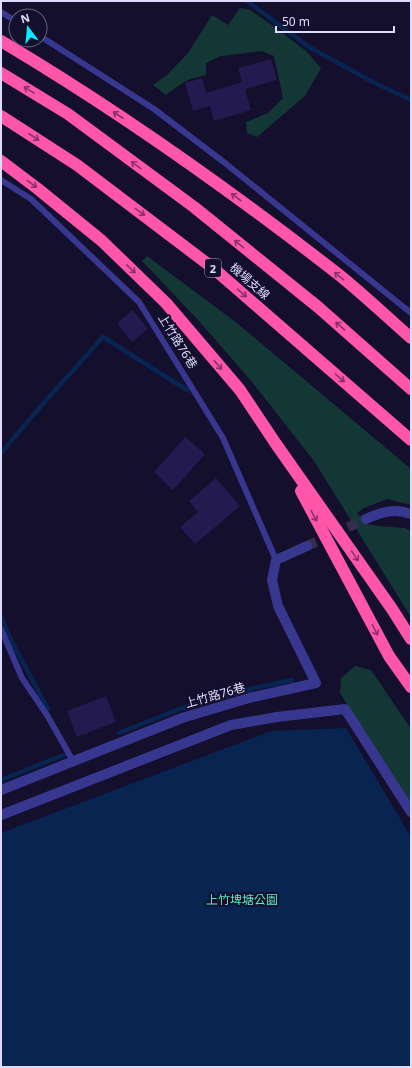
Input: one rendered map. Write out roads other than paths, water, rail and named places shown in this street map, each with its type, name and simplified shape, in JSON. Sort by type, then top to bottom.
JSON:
[{"type":"highway","points":[[1,42],[42,66],[206,174],[338,275],[411,338]]},
{"type":"highway","name":"機場支線","points":[[1,73],[68,114],[194,207],[318,307],[411,389]]},
{"type":"highway","name":"機場支線","points":[[1,116],[77,165],[213,268],[411,440]]},
{"type":"highway","points":[[1,161],[102,241],[166,303],[240,390],[276,444],[392,609],[411,639]]},
{"type":"highway","points":[[276,444],[389,656],[411,687]]},
{"type":"street","points":[[366,519],[385,511],[396,510],[411,514]]},
{"type":"street","points":[[276,560],[307,546]]},
{"type":"street","name":"上竹路76巷","points":[[1,790],[182,718],[249,698],[316,683],[278,606],[272,580],[276,560]]},
{"type":"street","points":[[1,815],[231,725],[277,716],[346,709],[411,812]]},
{"type":"lane","points":[[48,41],[154,109],[315,234],[411,313]]},
{"type":"lane","name":"上竹路76巷","points":[[1,180],[31,199],[139,302],[223,438],[276,560]]},
{"type":"lane","points":[[1,630],[22,678],[47,715],[73,761]]},
{"type":"water","name":"上竹埤塘公園","points":[[346,728],[411,837],[411,1067],[1,1067],[1,833],[271,731]]},
{"type":"waterway","points":[[247,1],[309,47],[371,81],[411,100]]},
{"type":"waterway","points":[[1,453],[103,337],[187,390]]},
{"type":"waterway","points":[[1,617],[12,642],[48,709]]},
{"type":"waterway","points":[[119,733],[182,708],[254,688],[292,680]]},
{"type":"waterway","points":[[1,780],[64,755]]},
{"type":"tunnel","points":[[307,546],[366,519]]}]
